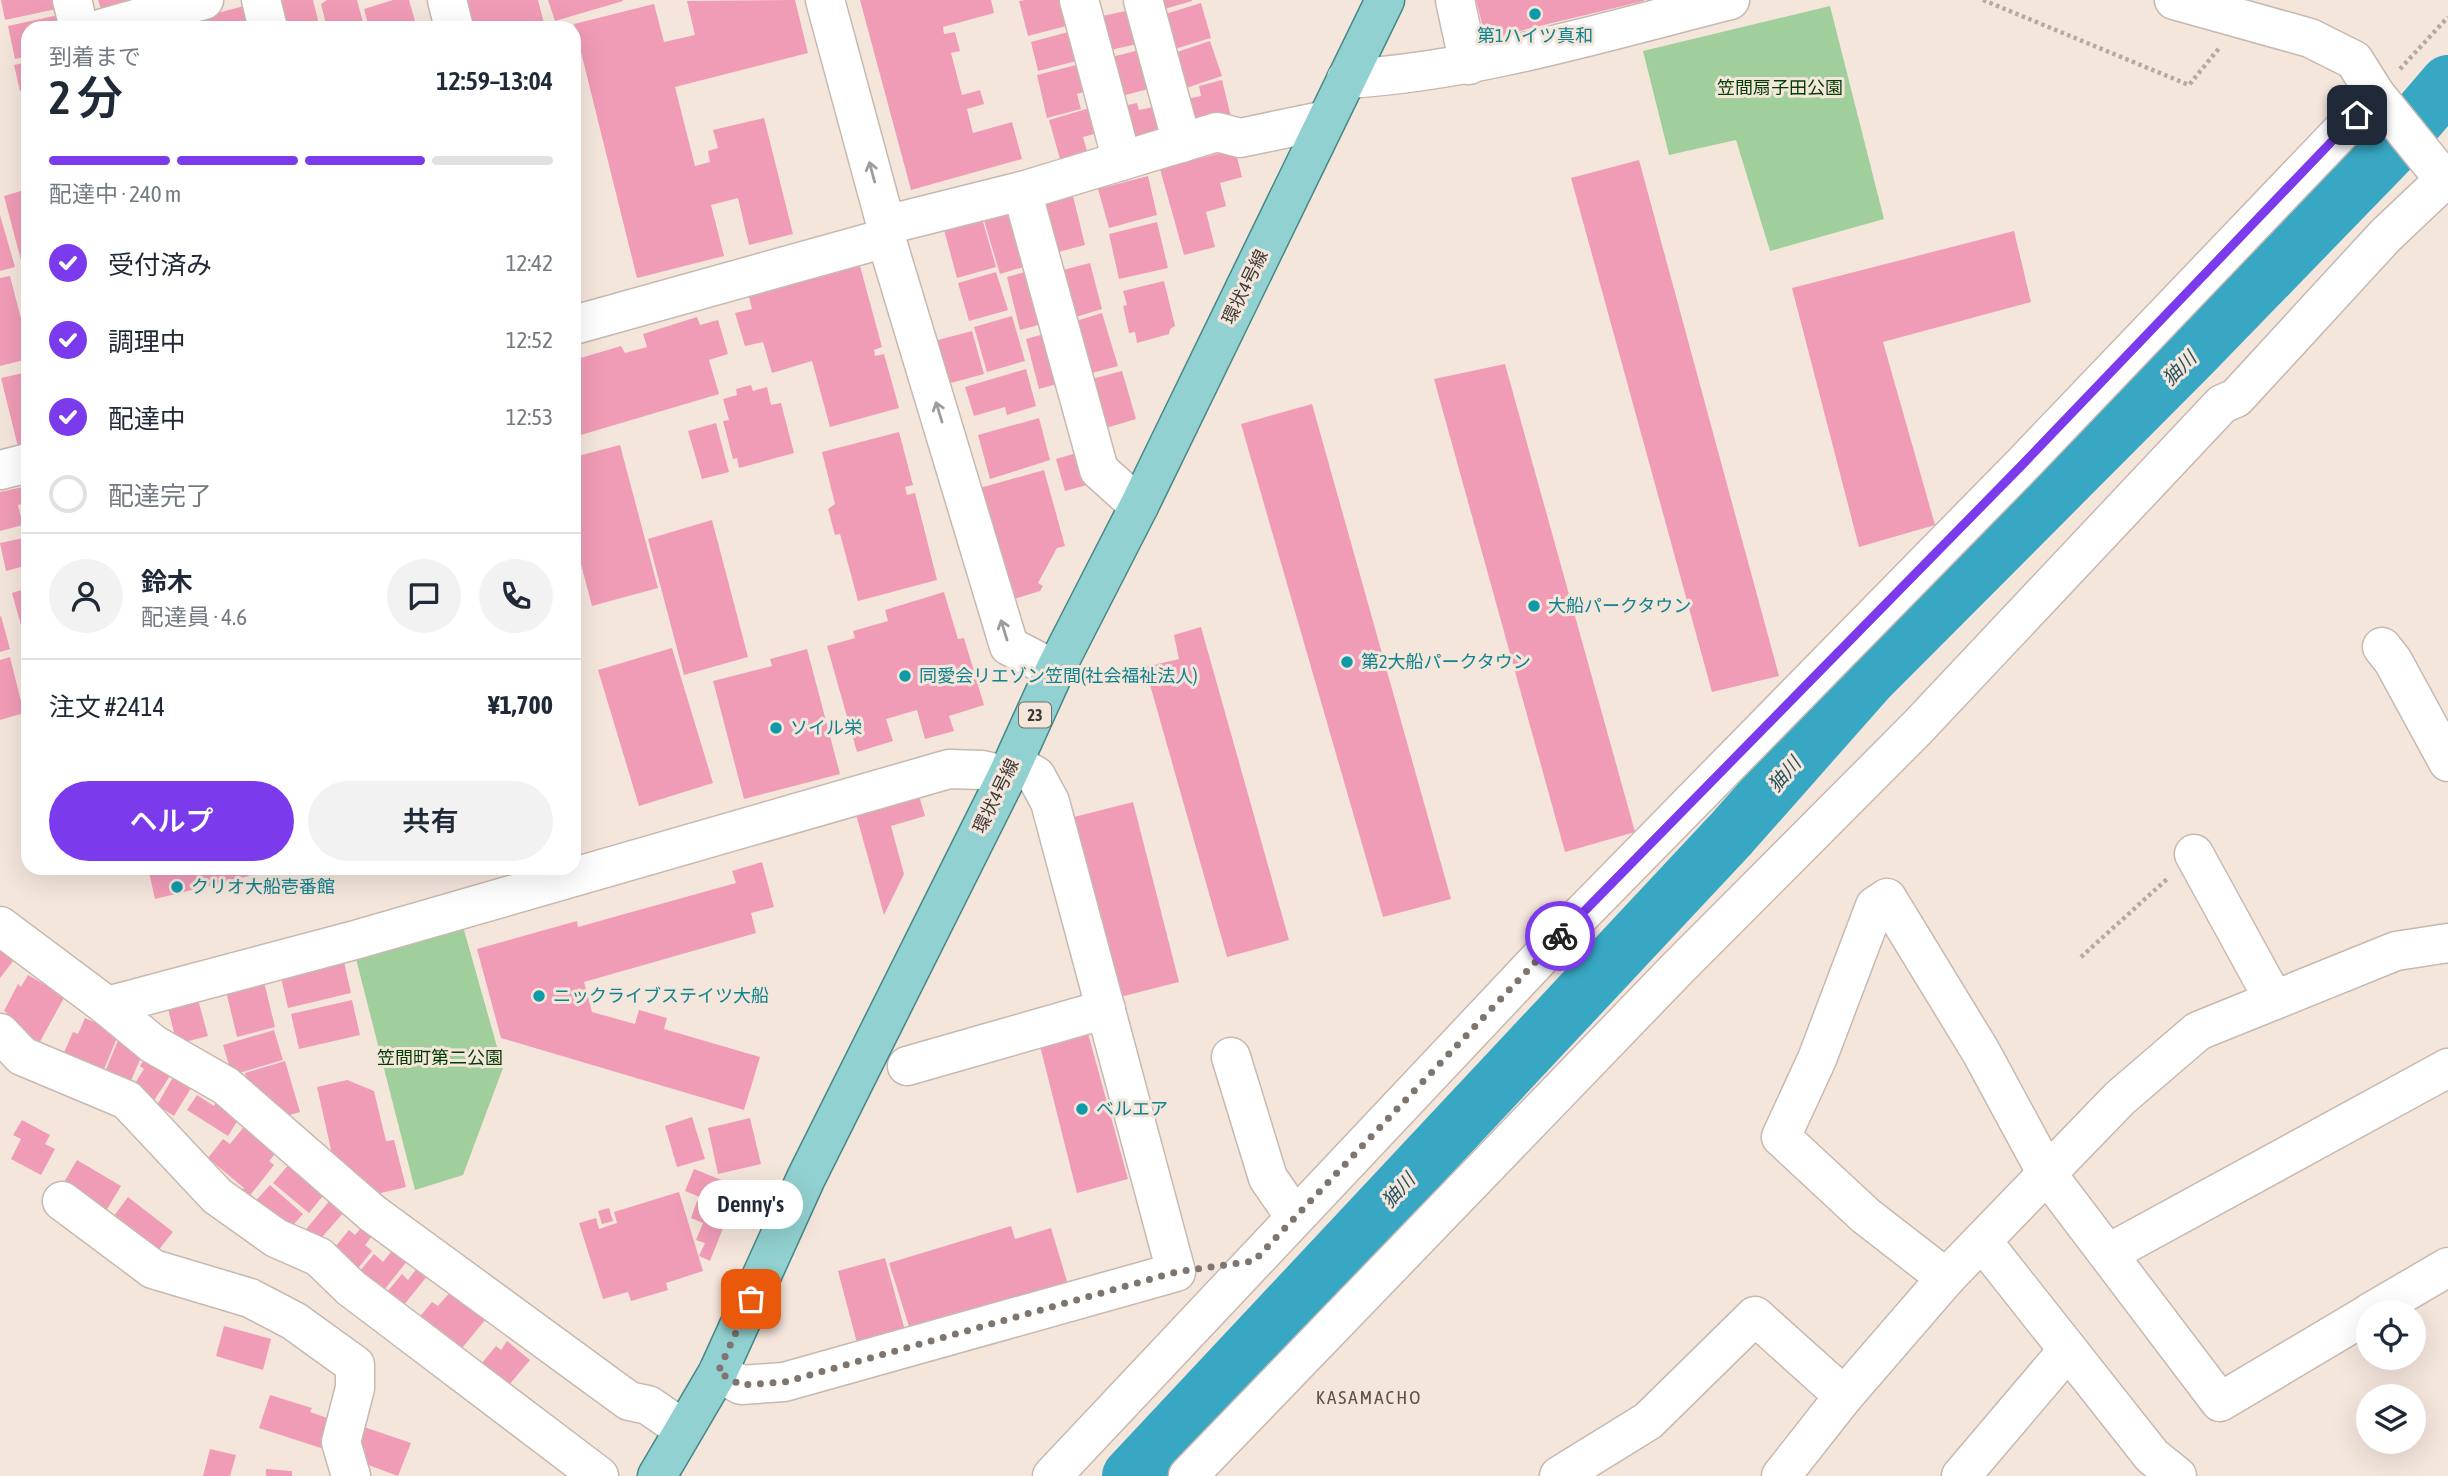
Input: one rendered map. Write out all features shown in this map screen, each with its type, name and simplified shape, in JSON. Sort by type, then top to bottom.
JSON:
[{"type":"main road","name":"環状4号線","points":[[657,1476],[718,1372],[806,1178],[1010,770],[1055,670],[1139,506],[1385,0]]},
{"type":"street","points":[[72,0],[77,21]]},
{"type":"street","points":[[128,21],[204,0]]},
{"type":"street","points":[[261,0],[266,21]]},
{"type":"street","points":[[447,0],[452,21]]},
{"type":"street","points":[[825,0],[886,231],[1009,646],[1055,670]]},
{"type":"street","points":[[1079,0],[1122,161]]},
{"type":"street","points":[[1143,0],[1182,143]]},
{"type":"street","points":[[1455,0],[1469,65]]},
{"type":"street","points":[[1346,79],[1405,75],[1469,65],[1730,0]]},
{"type":"street","points":[[1188,1476],[1674,972],[1917,728],[2222,404],[2236,398],[2408,215],[2443,183],[2376,95],[2354,60],[2269,17],[2174,0]]},
{"type":"street","points":[[1052,1476],[1569,927],[2023,464],[2376,95]]},
{"type":"street","points":[[581,323],[1217,132],[1241,138],[1326,120]]},
{"type":"street","points":[[1022,191],[1099,470],[1139,506]]},
{"type":"street","points":[[0,470],[21,465]]},
{"type":"street","points":[[2382,647],[2393,661],[2448,762]]},
{"type":"street","points":[[581,875],[949,769],[1010,770],[1036,776],[1050,802],[1176,1272]]},
{"type":"street","points":[[2194,854],[2274,1000]]},
{"type":"street","points":[[107,1006],[334,943],[355,940],[581,875]]},
{"type":"street","points":[[1946,1278],[1866,1216],[1781,1137],[1817,1059],[1875,906],[1887,898],[1981,1052],[2047,1174],[2220,1402],[2356,1321]]},
{"type":"street","points":[[0,926],[153,1044],[226,1086],[372,1213],[491,1301],[629,1401],[648,1405],[683,1429]]},
{"type":"street","points":[[1781,1476],[1844,1396],[1946,1278],[2120,1098],[2198,1031],[2396,951],[2448,943]]},
{"type":"street","points":[[907,1066],[1106,1009]]},
{"type":"street","points":[[0,1033],[22,1056],[127,1100],[217,1196],[276,1238],[319,1257],[351,1287],[599,1476]]},
{"type":"street","points":[[1231,1056],[1268,1178],[1295,1217]]},
{"type":"street","points":[[2109,1254],[2448,1068]]},
{"type":"street","points":[[62,1201],[153,1269],[250,1298],[294,1321],[355,1365],[355,1388],[341,1442],[351,1476]]},
{"type":"street","points":[[1982,1241],[2068,1350],[2155,1469]]},
{"type":"street","points":[[718,1372],[741,1385],[785,1382],[1176,1272],[1254,1261]]},
{"type":"street","points":[[2391,1300],[2448,1267]]},
{"type":"street","points":[[1559,1476],[1648,1421],[1755,1316],[1844,1396]]},
{"type":"street","points":[[1961,1476],[2068,1350]]},
{"type":"path","points":[[1983,0],[2189,85],[2269,17]]},
{"type":"path","points":[[2376,95],[2448,17]]},
{"type":"path","points":[[2081,957],[2194,854]]},
{"type":"green space","name":"笠間扇子田公園","points":[[1830,6],[1884,219],[1770,251],[1736,140],[1669,155],[1643,51]]},
{"type":"green space","name":"笠間町第二公園","points":[[462,923],[503,1068],[463,1175],[415,1190],[355,955]]},
{"type":"building","points":[[1,0],[60,0],[61,8],[5,20]]},
{"type":"building","points":[[98,0],[153,0],[103,15]]},
{"type":"building","points":[[276,0],[313,0],[318,21],[278,21]]},
{"type":"building","points":[[327,0],[357,0],[363,21],[325,21],[321,4]]},
{"type":"building","points":[[393,0],[409,0],[415,21],[367,21],[364,9]]},
{"type":"building","points":[[466,0],[538,0],[543,21],[470,21]]},
{"type":"building","points":[[548,0],[623,0],[623,1],[555,21]]},
{"type":"building","points":[[795,0],[808,53],[675,87],[695,166],[710,162],[708,151],[718,148],[713,130],[764,118],[793,234],[749,245],[738,198],[711,205],[724,256],[637,278],[581,52],[581,22],[654,4],[664,42],[695,35],[687,1]]},
{"type":"building","points":[[860,0],[991,0],[994,13],[943,27],[944,34],[955,32],[960,51],[951,53],[962,95],[980,90],[984,104],[967,109],[973,133],[1012,122],[1022,159],[911,190]]},
{"type":"building","points":[[1064,0],[1070,25],[1028,36],[1019,1]]},
{"type":"building","points":[[1158,0],[1192,0],[1192,1],[1161,10]]},
{"type":"building","name":"第1ハイツ真和","points":[[1476,0],[1644,0],[1644,1],[1486,39]]},
{"type":"building","points":[[1201,3],[1211,38],[1171,50],[1162,15]]},
{"type":"building","points":[[248,5],[251,21],[207,21],[206,16]]},
{"type":"building","points":[[1135,9],[1142,43],[1101,52],[1093,18]]},
{"type":"building","points":[[63,14],[64,21],[31,21]]},
{"type":"building","points":[[21,23],[21,58],[15,59],[8,26]]},
{"type":"building","points":[[1072,31],[1080,60],[1038,71],[1031,42]]},
{"type":"building","points":[[1210,41],[1222,76],[1183,89],[1171,54]]},
{"type":"building","points":[[1147,48],[1156,87],[1114,98],[1104,59]]},
{"type":"building","points":[[21,64],[21,91],[20,91],[14,65]]},
{"type":"building","points":[[1080,64],[1087,91],[1077,94],[1081,109],[1047,118],[1037,75]]},
{"type":"building","points":[[1222,80],[1231,117],[1190,128],[1183,100],[1201,96],[1199,86]]},
{"type":"building","points":[[1137,103],[1139,110],[1162,105],[1171,138],[1127,148],[1118,107]]},
{"type":"building","points":[[1090,108],[1098,133],[1083,137],[1087,151],[1060,159],[1049,120]]},
{"type":"building","points":[[1235,149],[1242,177],[1220,183],[1226,206],[1206,212],[1215,247],[1184,255],[1160,169]]},
{"type":"building","points":[[1639,160],[1779,676],[1712,692],[1571,178]]},
{"type":"building","points":[[1148,176],[1157,215],[1109,228],[1098,189]]},
{"type":"building","points":[[21,191],[21,260],[4,196]]},
{"type":"building","points":[[1072,192],[1085,245],[1054,253],[1040,200]]},
{"type":"building","points":[[1012,205],[1030,265],[1000,274],[982,214]]},
{"type":"building","points":[[0,215],[15,267],[0,271]]},
{"type":"building","points":[[981,215],[996,267],[957,278],[943,226]]},
{"type":"building","points":[[1157,222],[1168,268],[1119,279],[1109,234]]},
{"type":"building","points":[[2014,231],[2031,302],[1883,342],[1935,525],[1859,547],[1792,288]]},
{"type":"building","points":[[1090,263],[1102,309],[1076,317],[1063,270]]},
{"type":"building","points":[[860,266],[882,347],[874,350],[875,356],[884,354],[899,408],[830,427],[812,361],[772,373],[763,342],[745,346],[735,313],[752,309],[749,297]]},
{"type":"building","points":[[1036,269],[1049,322],[1020,330],[1007,277]]},
{"type":"building","points":[[996,272],[1008,310],[969,321],[958,283]]},
{"type":"building","points":[[10,276],[21,318],[21,361],[0,366],[0,278]]},
{"type":"building","points":[[1164,281],[1175,326],[1170,329],[1169,334],[1137,343],[1135,332],[1129,333],[1123,306],[1127,305],[1123,291]]},
{"type":"building","points":[[1102,313],[1118,366],[1092,373],[1076,321]]},
{"type":"building","points":[[1012,316],[1025,361],[987,372],[974,327]]},
{"type":"building","points":[[697,317],[700,325],[718,320],[728,354],[709,360],[719,394],[581,435],[581,358],[621,346],[625,353],[647,347],[643,334]]},
{"type":"building","points":[[1058,330],[1071,380],[1039,389],[1026,339]]},
{"type":"building","points":[[972,331],[984,374],[947,384],[934,341]]},
{"type":"building","name":"大船パークタウン","points":[[1505,364],[1635,832],[1565,852],[1434,379]]},
{"type":"building","points":[[1026,369],[1036,406],[1007,415],[1005,407],[974,416],[965,387]]},
{"type":"building","points":[[1122,371],[1136,419],[1106,428],[1092,379]]},
{"type":"building","points":[[21,374],[19,451],[1,378]]},
{"type":"building","points":[[751,385],[753,391],[767,387],[771,405],[781,403],[794,453],[739,468],[737,458],[733,459],[723,421],[729,420],[723,399],[737,395],[736,389]]},
{"type":"building","name":"第2大船パークタウン","points":[[1312,404],[1451,899],[1383,917],[1241,424]]},
{"type":"building","points":[[1039,418],[1050,460],[990,479],[978,435]]},
{"type":"building","points":[[716,423],[729,472],[702,479],[688,431]]},
{"type":"building","points":[[899,432],[913,485],[905,487],[907,495],[915,493],[937,580],[858,601],[840,534],[835,535],[828,509],[835,504],[822,452]]},
{"type":"building","points":[[620,445],[658,588],[592,606],[581,564],[581,455]]},
{"type":"building","points":[[1087,450],[1091,484],[1065,491],[1056,459]]},
{"type":"building","points":[[1044,470],[1065,546],[1057,548],[1038,583],[1043,586],[1040,591],[1011,600],[980,488]]},
{"type":"building","points":[[21,487],[21,504],[18,505],[21,526],[0,531],[0,492]]},
{"type":"building","points":[[712,520],[748,657],[684,675],[648,539]]},
{"type":"building","points":[[21,538],[21,567],[6,571],[0,543]]},
{"type":"building","points":[[21,590],[21,625],[12,593]]},
{"type":"building","name":"同愛会リエゾン笠間(社会福祉法人)","points":[[944,592],[958,639],[964,638],[984,705],[949,716],[954,731],[925,739],[917,710],[886,719],[893,741],[857,752],[827,646],[855,638],[853,631],[888,621],[885,610]]},
{"type":"building","points":[[0,617],[10,649],[0,652]]},
{"type":"building","points":[[1201,627],[1289,940],[1227,957],[1145,667],[1179,659],[1174,635]]},
{"type":"building","points":[[672,648],[713,783],[639,806],[598,670]]},
{"type":"building","name":"ソイル栄","points":[[807,649],[840,774],[744,799],[713,681],[772,666],[770,659]]},
{"type":"building","points":[[10,657],[21,701],[21,714],[0,720],[0,660]]},
{"type":"building","points":[[917,789],[925,816],[891,826],[904,874],[884,915],[854,807]]},
{"type":"building","points":[[1133,802],[1179,982],[1116,998],[1070,818]]},
{"type":"building","name":"ニックライブステイツ大船","points":[[762,862],[774,907],[751,913],[756,933],[584,982],[592,1012],[635,1024],[639,1010],[667,1018],[664,1029],[760,1057],[744,1110],[501,1038],[477,949],[577,921],[578,927],[736,883],[732,871]]},
{"type":"building","name":"クリオ大船壱番館","points":[[150,875],[249,875],[249,876],[155,899]]},
{"type":"building","points":[[0,944],[17,956],[0,978]]},
{"type":"building","points":[[342,953],[351,993],[288,1008],[279,969]]},
{"type":"building","points":[[28,975],[65,996],[37,1047],[0,1026],[7,1013],[4,1011],[18,984],[21,987]]},
{"type":"building","points":[[263,978],[275,1027],[237,1037],[225,987]]},
{"type":"building","points":[[196,992],[208,1036],[177,1044],[166,1001]]},
{"type":"building","points":[[352,1000],[360,1035],[299,1049],[291,1014]]},
{"type":"building","points":[[85,1018],[119,1033],[102,1074],[62,1057],[73,1032],[78,1034]]},
{"type":"building","name":"ベルエア","points":[[1086,1026],[1128,1179],[1077,1193],[1038,1038]]},
{"type":"building","points":[[274,1030],[283,1060],[232,1075],[223,1045]]},
{"type":"building","points":[[119,1038],[145,1048],[130,1083],[105,1072]]},
{"type":"building","points":[[149,1052],[172,1073],[153,1102],[132,1088],[144,1069],[140,1066]]},
{"type":"building","points":[[285,1061],[300,1112],[276,1119],[264,1102],[261,1090],[251,1093],[245,1073]]},
{"type":"building","points":[[176,1072],[194,1083],[174,1116],[157,1105]]},
{"type":"building","points":[[347,1080],[374,1091],[386,1141],[394,1140],[406,1187],[364,1197],[334,1163],[317,1087]]},
{"type":"building","points":[[197,1095],[214,1106],[217,1100],[241,1115],[228,1136],[187,1110]]},
{"type":"building","points":[[692,1117],[705,1159],[677,1167],[665,1126]]},
{"type":"building","points":[[750,1118],[761,1164],[718,1174],[708,1128]]},
{"type":"building","points":[[22,1120],[50,1135],[45,1144],[55,1149],[41,1175],[11,1159],[21,1139],[13,1135]]},
{"type":"building","points":[[247,1123],[279,1149],[269,1161],[274,1165],[248,1198],[241,1191],[244,1188],[208,1158],[223,1139],[230,1144]]},
{"type":"building","points":[[77,1160],[121,1186],[103,1216],[60,1189]]},
{"type":"building","points":[[290,1163],[326,1192],[309,1213],[273,1183]]},
{"type":"building","points":[[694,1169],[739,1187],[730,1209],[685,1191]]},
{"type":"building","points":[[270,1185],[303,1214],[287,1232],[250,1207]]},
{"type":"building","points":[[679,1192],[703,1271],[666,1283],[668,1290],[631,1301],[628,1292],[603,1299],[579,1223],[596,1218],[599,1229],[617,1223],[614,1212]]},
{"type":"building","points":[[128,1197],[173,1232],[152,1258],[108,1224]]},
{"type":"building","points":[[331,1199],[345,1211],[316,1244],[303,1233]]},
{"type":"building","points":[[697,1201],[729,1213],[710,1261],[699,1256],[705,1243],[696,1240],[703,1223],[691,1218]]},
{"type":"building","points":[[609,1208],[613,1221],[602,1224],[598,1211]]},
{"type":"building","points":[[366,1222],[376,1231],[365,1245],[372,1251],[355,1272],[331,1252],[349,1230],[355,1235]]},
{"type":"building","points":[[1011,1226],[1015,1239],[1051,1228],[1069,1288],[912,1336],[889,1263]]},
{"type":"building","points":[[394,1248],[408,1260],[380,1295],[360,1271],[374,1254],[383,1262]]},
{"type":"building","points":[[885,1258],[906,1334],[858,1347],[838,1271]]},
{"type":"building","points":[[418,1267],[428,1275],[399,1311],[387,1292],[402,1274],[408,1280]]},
{"type":"building","points":[[452,1290],[486,1319],[457,1354],[417,1320],[432,1302],[438,1306]]},
{"type":"building","points":[[224,1326],[271,1339],[263,1370],[216,1356]]},
{"type":"building","points":[[507,1341],[530,1360],[504,1391],[477,1369],[496,1346],[501,1350]]},
{"type":"building","points":[[270,1395],[312,1408],[310,1412],[333,1420],[324,1449],[259,1428]]},
{"type":"building","points":[[364,1427],[411,1443],[398,1476],[360,1462],[365,1449],[357,1446]]},
{"type":"building","points":[[210,1449],[236,1455],[230,1476],[203,1476]]},
{"type":"building","points":[[266,1469],[292,1471],[292,1476],[266,1476]]},
{"type":"waterway","name":"㹨川","points":[[1130,1476],[1731,834],[1869,678],[2192,354],[2394,146],[2448,83]]},
{"type":"way so far","points":[[751,1299],[718,1372],[741,1385],[785,1382],[1176,1272],[1254,1261],[1560,936]]},
{"type":"place","name":"第1ハイツ真和","points":[[1535,14]]},
{"type":"place","name":"大船パークタウン","points":[[1534,606]]},
{"type":"place","name":"第2大船パークタウン","points":[[1347,662]]},
{"type":"place","name":"同愛会リエゾン笠間(社会福祉法人)","points":[[905,676]]},
{"type":"place","name":"ソイル栄","points":[[776,728]]},
{"type":"place","name":"クリオ大船壱番館","points":[[177,887]]},
{"type":"place","name":"ニックライブステイツ大船","points":[[539,996]]},
{"type":"place","name":"ベルエア","points":[[1082,1109]]},
{"type":"place","name":"Denny's","points":[[751,1299]]},
{"type":"district","name":"KASAMACHO","points":[[1369,1397]]},
{"type":"route","points":[[1560,936],[2023,464],[2357,115]]}]
